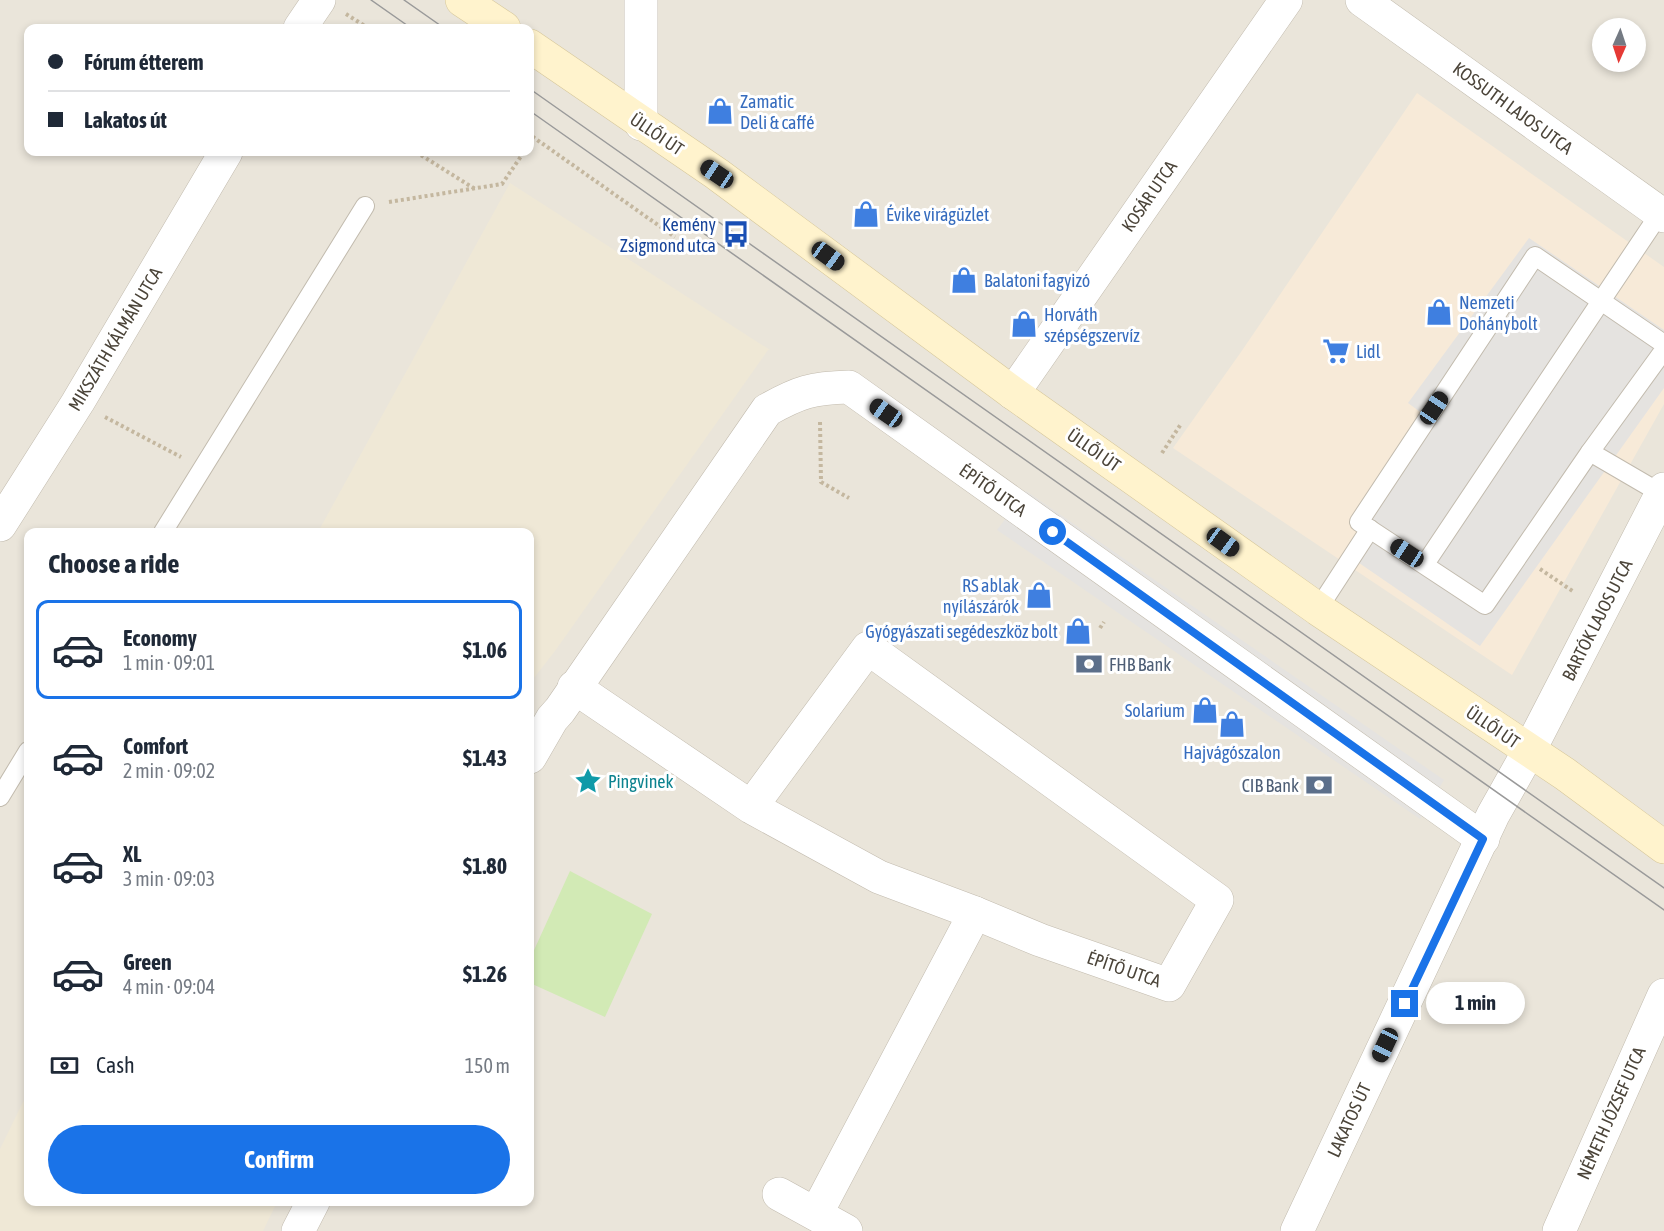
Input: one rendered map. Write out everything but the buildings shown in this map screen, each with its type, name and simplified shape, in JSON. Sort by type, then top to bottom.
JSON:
[{"type":"main road","points":[[462,0],[498,24]]},
{"type":"main road","name":"ÜLLŐI ÚT","points":[[534,49],[717,174],[1013,393],[1318,609],[1565,774],[1664,847]]},
{"type":"street","points":[[303,24],[319,0]]},
{"type":"street","points":[[641,0],[641,124]]},
{"type":"street","name":"KOSÁR UTCA","points":[[1013,393],[1286,0]]},
{"type":"street","name":"KOSSUTH LAJOS UTCA","points":[[1362,0],[1662,215]]},
{"type":"street","name":"MIKSZÁTH KÁLMÁN UTCA","points":[[0,525],[78,402],[224,156]]},
{"type":"street","points":[[534,751],[574,687],[767,411],[792,396],[834,387]]},
{"type":"street","name":"ÉPÍTŐ UTCA","points":[[834,387],[1483,839]]},
{"type":"street","name":"BARTÓK LAJOS UTCA","points":[[1529,752],[1663,491]]},
{"type":"street","name":"ÉPÍTŐ UTCA","points":[[574,687],[751,807],[879,877],[975,912],[1040,940],[1169,985],[1217,900],[868,648],[751,807]]},
{"type":"street","name":"LAKATOS ÚT","points":[[1297,1231],[1498,806],[1529,752]]},
{"type":"street","points":[[816,1214],[975,912]]},
{"type":"street","name":"NÉMETH JÓZSEF UTCA","points":[[1559,1231],[1664,995]]},
{"type":"street","points":[[779,1194],[846,1231]]},
{"type":"street","points":[[298,1231],[311,1206]]},
{"type":"lane","points":[[166,528],[365,206]]},
{"type":"lane","points":[[1425,564],[1662,215]]},
{"type":"lane","points":[[1664,344],[1535,256],[1359,522],[1485,605],[1590,452],[1664,350]]},
{"type":"lane","points":[[1590,452],[1663,491]]},
{"type":"lane","points":[[1318,609],[1370,529]]},
{"type":"lane","points":[[0,797],[24,758]]},
{"type":"path","points":[[534,138],[675,237]]},
{"type":"path","points":[[422,156],[475,189]]},
{"type":"path","points":[[365,206],[502,184],[521,156]]},
{"type":"path","points":[[834,387],[821,482],[849,498]]},
{"type":"path","points":[[78,402],[164,448]]},
{"type":"path","points":[[1162,453],[1182,424]]},
{"type":"path","points":[[1519,555],[1574,592]]},
{"type":"path","points":[[1100,628],[1104,622]]},
{"type":"shaded area","points":[[0,0],[1664,0],[1664,1231],[0,1231]]},
{"type":"shaded area","points":[[1417,93],[1664,267],[1664,404],[1512,675],[1173,448]]},
{"type":"shaded area","points":[[510,183],[770,350],[534,678],[534,528],[320,528]]},
{"type":"shaded area","points":[[1529,238],[1664,330],[1664,388],[1480,646],[1346,554],[1434,422],[1408,403]]},
{"type":"shaded area","points":[[1026,491],[1444,780],[1420,819],[997,530]]},
{"type":"shaded area","points":[[24,1100],[24,1206],[275,1206],[263,1231],[0,1231],[0,1149]]},
{"type":"green space","points":[[570,871],[652,914],[605,1017],[534,985],[534,950]]},
{"type":"tram line","points":[[371,0],[405,24]]},
{"type":"tram line","points":[[404,0],[438,24]]},
{"type":"tram line","points":[[534,92],[1664,888]]},
{"type":"tram line","points":[[534,114],[1664,910]]},
{"type":"place","name":"Zamatic Deli & caffé","points":[[720,111]]},
{"type":"place","name":"Évike virágüzlet","points":[[866,214]]},
{"type":"place","name":"Kemény Zsigmond utca","points":[[736,234]]},
{"type":"place","name":"Balatoni fagyizó","points":[[964,280]]},
{"type":"place","name":"Nemzeti Dohánybolt","points":[[1439,312]]},
{"type":"place","name":"Horváth szépségszervíz","points":[[1024,324]]},
{"type":"place","name":"Lidl","points":[[1336,351]]},
{"type":"place","name":"RS ablak nyílászárók","points":[[1039,595]]},
{"type":"place","name":"Gyógyászati segédeszköz bolt","points":[[1078,631]]},
{"type":"place","name":"FHB Bank","points":[[1089,664]]},
{"type":"place","name":"Solarium","points":[[1205,710]]},
{"type":"place","name":"Hajvágószalon","points":[[1232,724]]},
{"type":"place","name":"Pingvinek","points":[[588,781]]},
{"type":"place","name":"CIB Bank","points":[[1319,785]]},
{"type":"route","points":[[1053,532],[1483,839],[1405,1004]]}]
